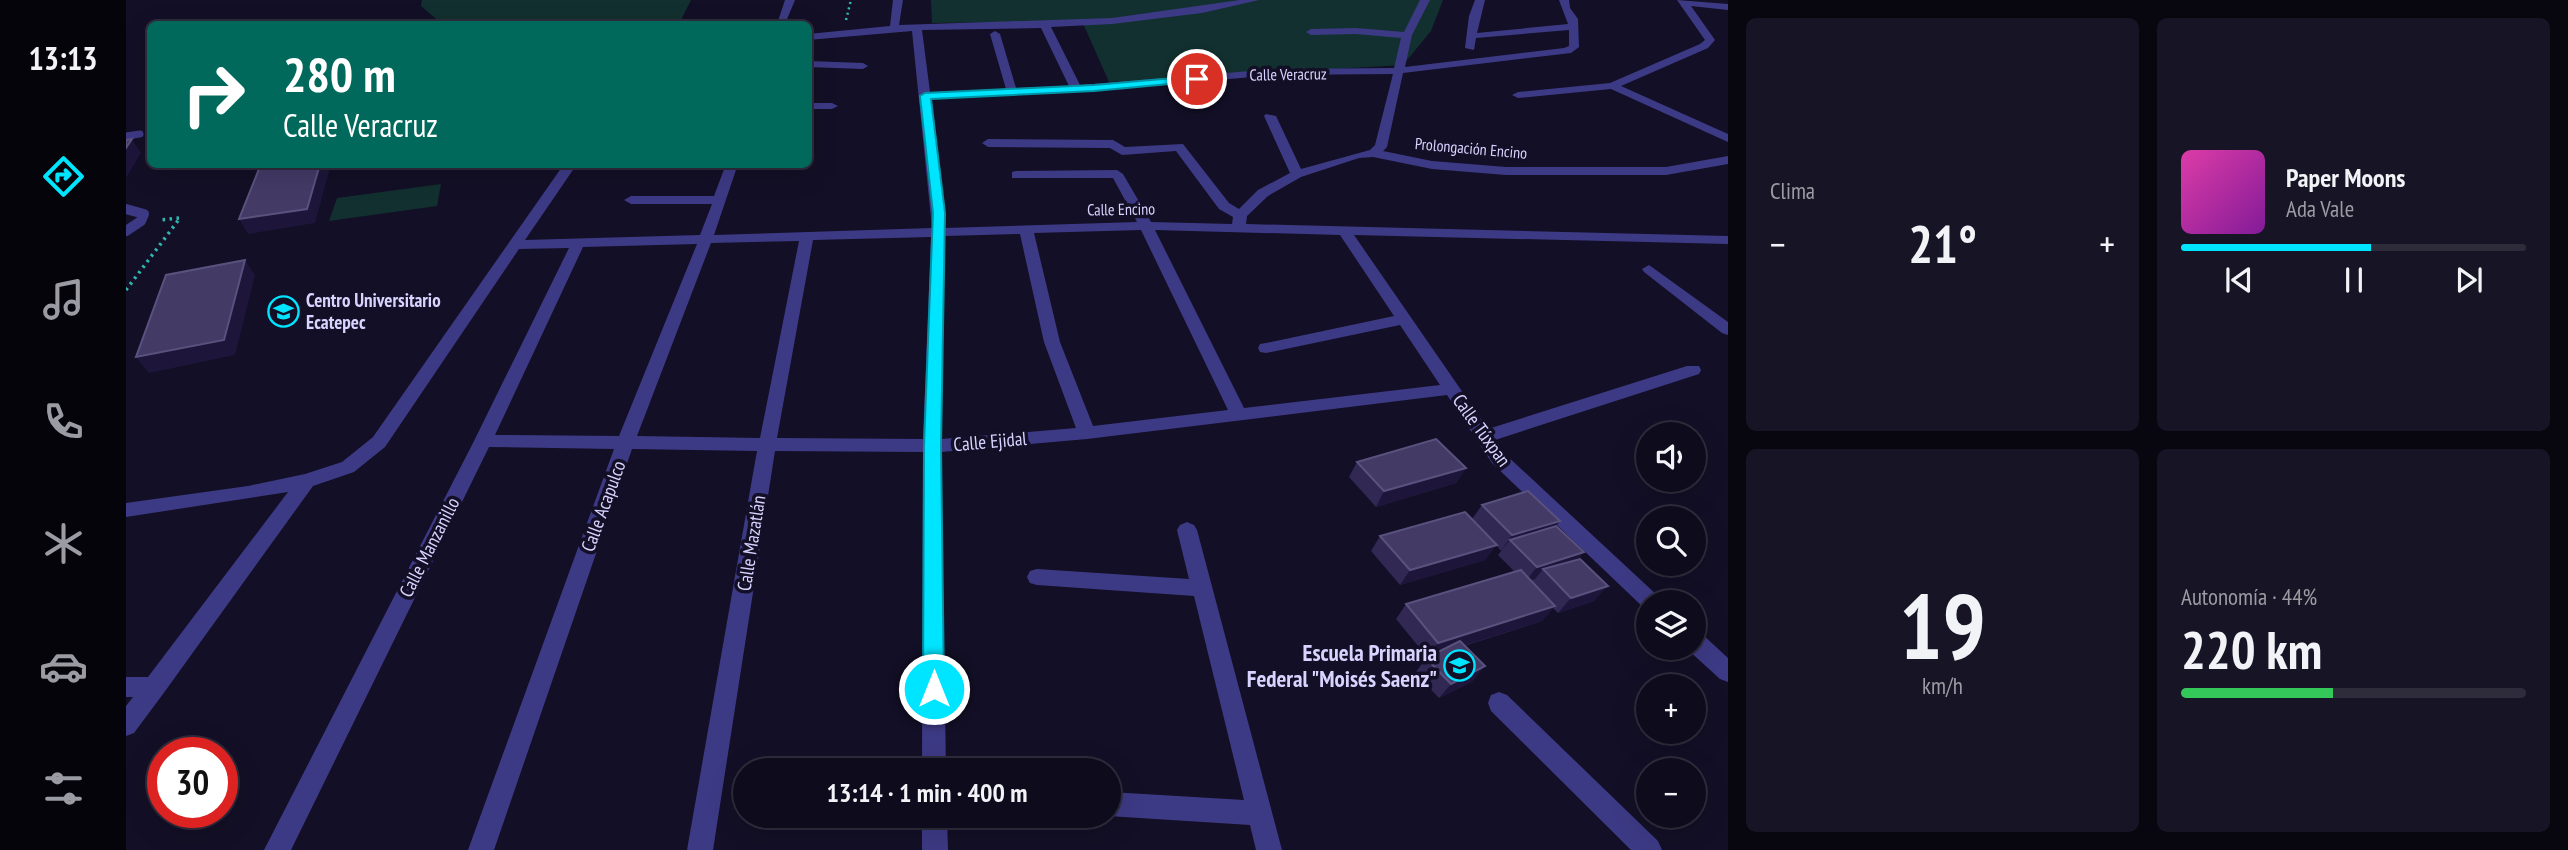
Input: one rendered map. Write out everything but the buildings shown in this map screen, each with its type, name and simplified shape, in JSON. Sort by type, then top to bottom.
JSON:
[{"type":"street","points":[[782,21],[790,0]]},
{"type":"street","points":[[894,28],[898,0]]},
{"type":"street","points":[[1188,0],[1202,10]]},
{"type":"street","points":[[812,37],[894,28],[1112,21],[1202,10],[1254,0]]},
{"type":"street","points":[[1373,153],[1381,147],[1407,35],[1425,0]]},
{"type":"street","points":[[1469,62],[1471,36],[1480,0]]},
{"type":"street","points":[[1471,36],[1572,27],[1573,19],[1565,8],[1564,0]]},
{"type":"street","points":[[1683,2],[1728,7]]},
{"type":"street","points":[[1518,95],[1612,86],[1704,46],[1710,40],[1683,2]]},
{"type":"street","points":[[1045,25],[1076,89]]},
{"type":"street","name":"Calle Veracruz","points":[[925,96],[1076,89],[1275,72],[1377,73],[1567,51],[1574,47],[1572,27]]},
{"type":"street","points":[[917,28],[939,233],[932,446],[934,758]]},
{"type":"street","points":[[1311,33],[1356,31],[1407,35]]},
{"type":"street","points":[[995,34],[1012,92]]},
{"type":"street","points":[[812,64],[863,66]]},
{"type":"street","points":[[1612,86],[1728,138]]},
{"type":"street","points":[[812,106],[832,106]]},
{"type":"street","points":[[1270,116],[1297,174]]},
{"type":"street","points":[[988,143],[1113,144],[1122,151],[1179,147],[1224,206],[1239,221]]},
{"type":"street","name":"Prolongación Encino","points":[[1239,221],[1263,193],[1297,174],[1357,155],[1373,153],[1432,164],[1506,171],[1666,171],[1728,160]]},
{"type":"street","points":[[126,510],[248,493],[306,481],[348,467],[379,442],[568,168]]},
{"type":"street","name":"Calle Acapulco","points":[[481,850],[625,443],[706,239],[731,168]]},
{"type":"street","points":[[1016,175],[1117,174],[1146,226],[1238,414]]},
{"type":"street","points":[[631,200],[719,200]]},
{"type":"street","name":"Calle Encino","points":[[514,245],[1239,221],[1344,231],[1728,240]]},
{"type":"street","points":[[1026,229],[1052,342],[1087,433]]},
{"type":"street","name":"Calle Túxpan","points":[[1344,231],[1498,458],[1637,590]]},
{"type":"street","name":"Calle Mazatlán","points":[[700,850],[767,444],[807,237]]},
{"type":"street","name":"Calle Manzanillo","points":[[277,850],[483,441],[578,243]]},
{"type":"street","points":[[1650,269],[1728,330]]},
{"type":"street","points":[[1266,348],[1404,319]]},
{"type":"street","points":[[1483,436],[1692,370]]},
{"type":"street","name":"Calle Ejidal","points":[[483,441],[932,446],[1087,433],[1452,389]]},
{"type":"street","points":[[126,725],[306,481]]},
{"type":"street","points":[[1187,530],[1269,850]]},
{"type":"street","points":[[1037,577],[1201,588]]},
{"type":"street","points":[[1706,652],[1728,672]]},
{"type":"street","points":[[126,687],[155,687]]},
{"type":"street","points":[[1499,704],[1649,850]]},
{"type":"street","points":[[1121,805],[1259,813]]},
{"type":"street","points":[[935,828],[935,850]]},
{"type":"lane","points":[[126,136],[140,134]]},
{"type":"lane","points":[[126,209],[144,214],[141,221],[126,231]]},
{"type":"path","points":[[126,290],[180,218],[141,221]]},
{"type":"green space","points":[[422,0],[691,0],[680,21],[438,21],[421,6]]},
{"type":"green space","points":[[931,0],[1443,0],[1431,31],[1403,65],[1109,82],[1082,21],[932,23]]},
{"type":"green space","points":[[441,184],[437,206],[329,221],[337,198]]},
{"type":"place","name":"Centro Universitario Ecatepec","points":[[283,311]]},
{"type":"place","name":"Escuela Primaria Federal \"Moisés Saenz\"","points":[[1460,665]]},
{"type":"route","points":[[934,689],[932,446],[939,213],[925,96],[1094,88],[1197,79]]}]
